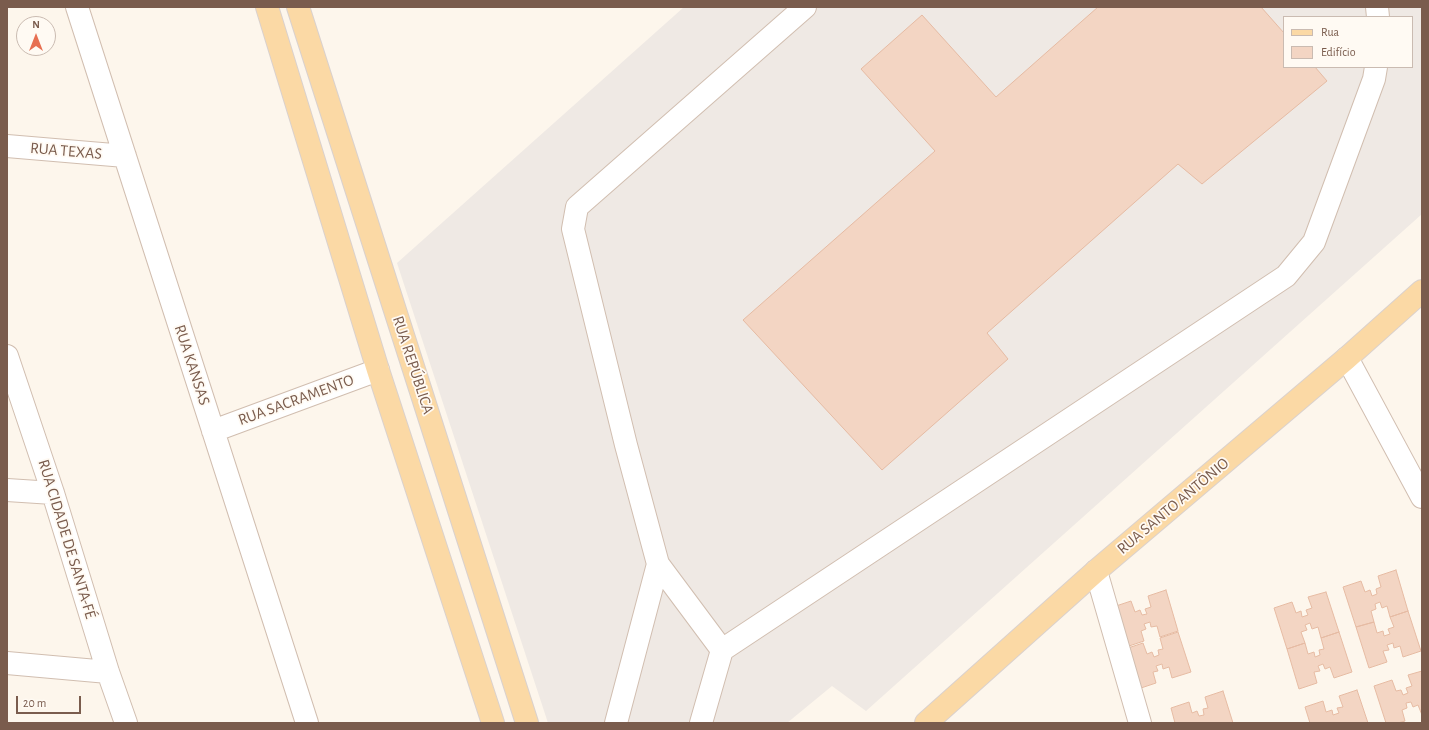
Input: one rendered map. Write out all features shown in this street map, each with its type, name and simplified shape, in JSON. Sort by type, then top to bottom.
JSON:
[{"type":"main road","name":"RUA REPÚBLICA","points":[[267,7],[378,370],[493,723]]},
{"type":"main road","name":"RUA REPÚBLICA","points":[[298,7],[527,723]]},
{"type":"main road","name":"RUA SANTO ANTÔNIO","points":[[926,723],[1096,571],[1347,358],[1422,291]]},
{"type":"street","name":"RUA KANSAS","points":[[77,7],[307,723]]},
{"type":"street","points":[[722,650],[658,564],[626,445],[573,229],[577,207],[805,7]]},
{"type":"street","points":[[701,723],[722,650],[1286,276],[1314,242],[1374,79],[1376,68]]},
{"type":"street","name":"RUA TEXAS","points":[[7,146],[125,156]]},
{"type":"street","name":"RUA CIDADE DE SANTA-FÉ","points":[[7,356],[53,493],[108,672],[126,723]]},
{"type":"street","points":[[1347,358],[1422,497]]},
{"type":"street","name":"RUA SACRAMENTO","points":[[213,431],[378,370]]},
{"type":"street","points":[[7,490],[53,493]]},
{"type":"street","points":[[616,723],[658,564]]},
{"type":"street","points":[[1096,571],[1140,723]]},
{"type":"street","points":[[7,663],[108,672]]},
{"type":"shaded area","points":[[684,7],[1422,7],[1422,214],[866,711],[832,686],[787,723],[548,723],[397,263]]},
{"type":"building","points":[[1098,7],[1261,7],[1283,32],[1283,68],[1316,68],[1327,81],[1202,184],[1178,164],[987,333],[1008,359],[882,470],[743,320],[935,151],[861,69],[922,15],[996,97]]},
{"type":"building","points":[[1396,570],[1408,611],[1390,617],[1387,606],[1382,608],[1380,602],[1375,604],[1376,609],[1371,611],[1374,622],[1356,627],[1343,587],[1361,581],[1365,592],[1370,590],[1372,596],[1377,594],[1376,589],[1381,587],[1378,576]]},
{"type":"building","points":[[1166,590],[1178,631],[1160,637],[1157,626],[1151,627],[1150,622],[1144,624],[1146,629],[1141,631],[1144,641],[1126,647],[1113,607],[1131,601],[1135,612],[1140,610],[1142,615],[1147,614],[1145,609],[1151,607],[1148,596]]},
{"type":"building","points":[[1326,592],[1339,632],[1321,638],[1318,627],[1312,629],[1310,623],[1305,625],[1307,630],[1301,632],[1305,643],[1287,649],[1274,608],[1292,602],[1296,613],[1301,611],[1302,617],[1308,615],[1306,610],[1312,608],[1308,597]]},
{"type":"building","points":[[1408,611],[1421,651],[1403,657],[1400,646],[1394,648],[1393,643],[1387,645],[1389,650],[1383,651],[1387,662],[1369,668],[1356,627],[1374,622],[1377,633],[1383,631],[1384,636],[1390,634],[1388,629],[1394,627],[1390,617]]},
{"type":"building","points":[[1178,632],[1191,672],[1172,678],[1169,667],[1163,669],[1162,664],[1156,666],[1158,671],[1153,672],[1156,683],[1138,689],[1125,649],[1143,643],[1147,654],[1152,652],[1154,657],[1159,655],[1158,650],[1163,649],[1160,638]]},
{"type":"building","points":[[1339,632],[1352,672],[1334,678],[1330,667],[1325,669],[1323,664],[1318,666],[1320,671],[1314,672],[1317,683],[1299,689],[1287,649],[1305,643],[1308,654],[1314,652],[1315,657],[1320,655],[1319,650],[1324,649],[1321,638]]},
{"type":"building","points":[[1422,671],[1422,715],[1418,705],[1413,707],[1411,702],[1406,703],[1407,708],[1402,710],[1405,721],[1398,723],[1386,723],[1374,686],[1392,680],[1396,691],[1401,690],[1403,695],[1408,693],[1406,688],[1412,686],[1408,675]]},
{"type":"building","points":[[1357,690],[1368,723],[1310,723],[1305,707],[1323,701],[1326,712],[1332,710],[1333,715],[1339,713],[1337,708],[1343,707],[1339,696]]},
{"type":"building","points":[[1223,691],[1233,723],[1175,723],[1171,708],[1189,702],[1192,713],[1197,711],[1199,716],[1204,715],[1203,709],[1208,708],[1205,697]]}]
